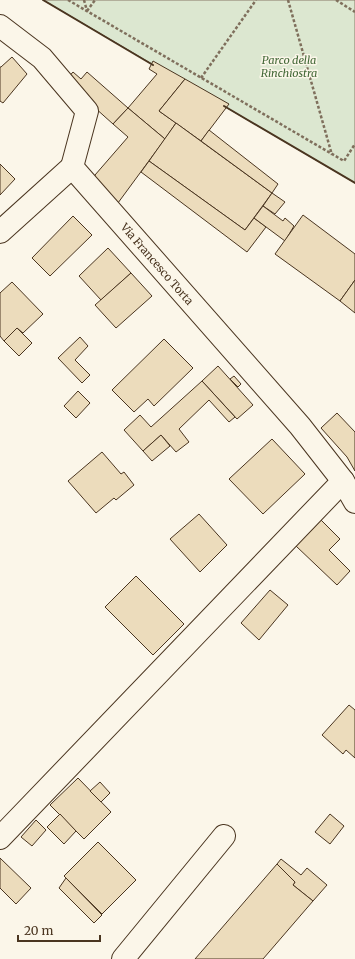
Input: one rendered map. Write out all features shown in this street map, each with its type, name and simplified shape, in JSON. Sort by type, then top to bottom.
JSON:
[{"type":"street","points":[[0,26],[42,58],[88,112],[72,168],[0,232]]},
{"type":"street","name":"Via Francesco Torta","points":[[72,168],[300,426],[343,481],[355,502]]},
{"type":"street","points":[[0,838],[343,481]]},
{"type":"street","points":[[123,959],[224,836]]},
{"type":"path","points":[[68,0],[332,155],[344,161],[355,144]]},
{"type":"path","points":[[84,0],[88,11]]},
{"type":"path","points":[[88,11],[95,0]]},
{"type":"path","points":[[201,78],[256,0]]},
{"type":"path","points":[[288,0],[332,155]]},
{"type":"path","points":[[336,0],[355,12]]},
{"type":"green space","name":"Parco della Rinchiostra","points":[[43,0],[355,0],[355,183]]},
{"type":"building","points":[[12,57],[27,74],[3,103],[0,101],[0,67]]},
{"type":"building","points":[[153,61],[185,79],[159,111],[176,123],[165,139],[128,108],[157,74],[149,69]]},
{"type":"building","points":[[73,72],[81,79],[87,72],[128,108],[113,124],[65,81]]},
{"type":"building","points":[[185,79],[229,104],[201,141],[159,111]]},
{"type":"building","points":[[128,108],[165,139],[115,207],[95,187],[95,175],[128,137],[113,124]]},
{"type":"building","points":[[176,123],[272,193],[245,230],[149,161]]},
{"type":"building","points":[[209,130],[278,184],[272,193],[201,141]]},
{"type":"building","points":[[149,161],[245,230],[254,218],[266,227],[247,252],[141,172]]},
{"type":"building","points":[[0,164],[15,179],[0,195]]},
{"type":"building","points":[[272,193],[285,202],[275,214],[263,206]]},
{"type":"building","points":[[263,206],[283,221],[285,218],[294,226],[285,241],[254,218]]},
{"type":"building","points":[[303,215],[355,254],[355,280],[340,301],[275,254]]},
{"type":"building","points":[[73,216],[92,235],[50,276],[32,258]]},
{"type":"building","points":[[108,248],[131,273],[101,300],[79,276]]},
{"type":"building","points":[[131,273],[152,296],[116,328],[95,305]]},
{"type":"building","points":[[355,280],[355,313],[340,301]]},
{"type":"building","points":[[12,282],[43,314],[23,333],[17,328],[4,341],[0,336],[0,293]]},
{"type":"building","points":[[17,328],[32,343],[19,356],[4,341]]},
{"type":"building","points":[[80,337],[88,346],[75,360],[90,375],[82,383],[58,358]]},
{"type":"building","points":[[164,339],[193,368],[154,406],[148,399],[134,412],[112,390]]},
{"type":"building","points":[[218,366],[253,405],[237,419],[202,381]]},
{"type":"building","points":[[234,376],[241,384],[238,387],[230,379]]},
{"type":"building","points":[[202,381],[235,417],[229,422],[209,400],[179,429],[189,442],[176,452],[161,435],[143,451],[124,430],[140,415],[151,427]]},
{"type":"building","points":[[78,391],[90,403],[76,418],[64,406]]},
{"type":"building","points":[[337,413],[355,432],[355,471],[347,457],[321,428]]},
{"type":"building","points":[[161,435],[170,446],[152,461],[143,451]]},
{"type":"building","points":[[272,439],[305,474],[263,514],[229,479]]},
{"type":"building","points":[[102,452],[121,474],[124,472],[134,485],[116,500],[114,498],[96,513],[68,481]]},
{"type":"building","points":[[199,514],[227,545],[200,572],[170,539]]},
{"type":"building","points":[[321,520],[340,539],[329,550],[350,571],[337,585],[296,546]]},
{"type":"building","points":[[136,576],[184,624],[153,655],[105,607]]},
{"type":"building","points":[[270,590],[288,605],[259,640],[241,623]]},
{"type":"building","points":[[349,705],[355,710],[355,758],[346,750],[343,754],[322,735]]},
{"type":"building","points":[[78,778],[111,812],[84,839],[50,805]]},
{"type":"building","points":[[100,782],[110,793],[101,802],[90,791]]},
{"type":"building","points":[[60,814],[76,831],[64,844],[47,827]]},
{"type":"building","points":[[330,814],[344,826],[330,844],[315,832]]},
{"type":"building","points":[[36,820],[46,830],[32,846],[21,837]]},
{"type":"building","points":[[98,842],[136,880],[102,914],[64,876]]},
{"type":"building","points":[[0,858],[31,888],[16,904],[0,888]]},
{"type":"building","points":[[281,859],[301,875],[307,868],[327,885],[313,901],[293,885],[295,882],[277,864]]},
{"type":"building","points":[[277,864],[295,882],[293,885],[313,901],[263,959],[195,959]]},
{"type":"building","points":[[66,878],[102,915],[94,923],[59,888]]},
{"type":"wall","points":[[43,0],[153,65]]},
{"type":"wall","points":[[224,106],[355,183]]}]
